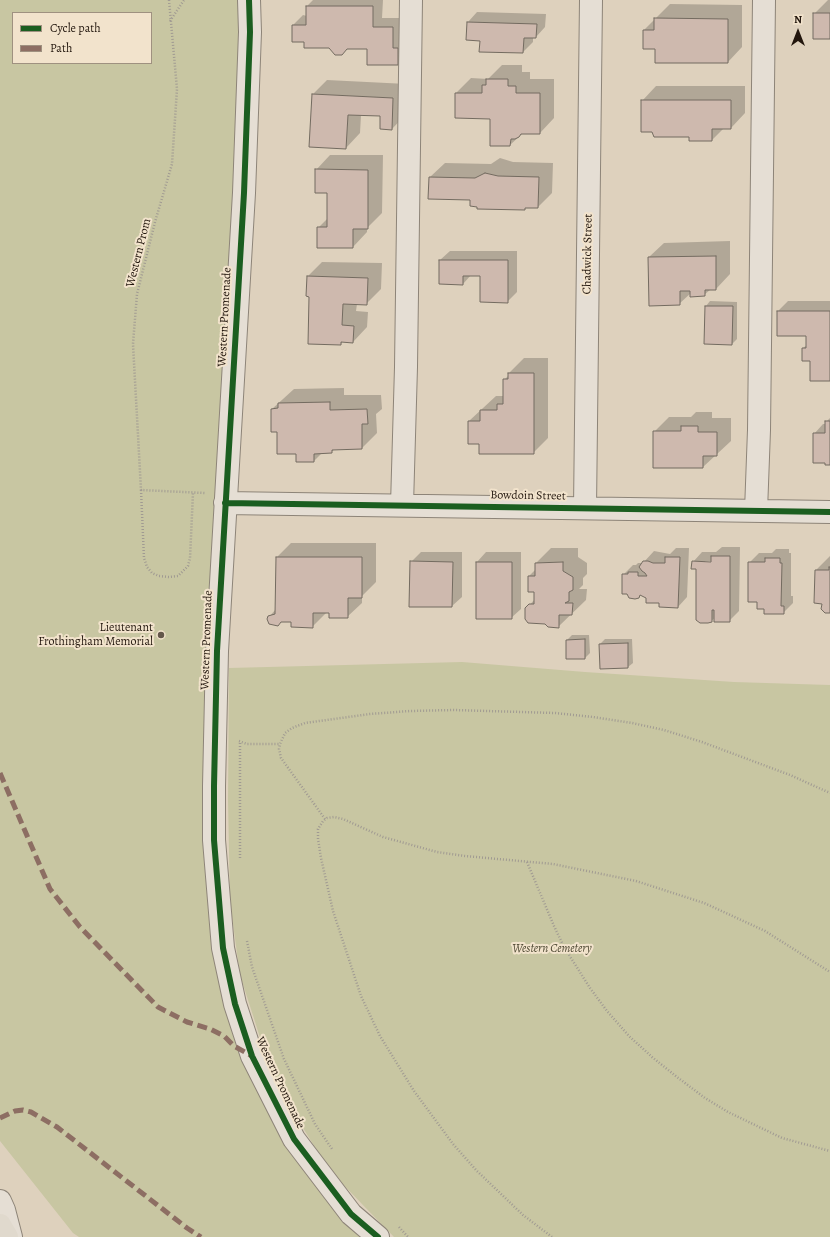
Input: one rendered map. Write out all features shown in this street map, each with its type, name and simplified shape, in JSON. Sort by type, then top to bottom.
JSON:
[{"type":"main road","points":[[0,1225],[7,1237]]},
{"type":"street","name":"Western Promenade","points":[[249,0],[250,32],[244,194],[217,651],[214,840],[223,948],[235,1004],[252,1056],[294,1139],[351,1214],[378,1237]]},
{"type":"street","points":[[402,505],[406,367],[411,0]]},
{"type":"street","name":"Chadwick Street","points":[[585,508],[591,0]]},
{"type":"street","points":[[756,511],[759,430],[764,0]]},
{"type":"street","name":"Bowdoin Street","points":[[225,497],[402,505],[830,512]]},
{"type":"street","points":[[0,1201],[11,1237]]},
{"type":"path","points":[[170,22],[184,0]]},
{"type":"path","points":[[141,490],[193,493],[225,497]]},
{"type":"path","points":[[326,819],[281,758],[279,750],[285,733],[292,728],[305,723],[370,714],[410,711],[454,710],[555,713],[632,723],[664,730],[702,742],[790,774],[830,793]]},
{"type":"path","points":[[240,741],[240,860]]},
{"type":"path","points":[[247,744],[280,744]]},
{"type":"path","points":[[552,1237],[524,1215],[500,1193],[453,1144],[414,1090],[380,1036],[361,996],[333,911],[318,839],[318,829],[326,819],[334,817],[343,819],[383,837],[437,852],[553,864],[636,881],[704,903],[765,931],[830,972]]},
{"type":"path","points":[[527,862],[564,947],[599,1000],[629,1036],[677,1077],[705,1098],[728,1112],[782,1138],[830,1151]]},
{"type":"path","points":[[246,937],[252,967],[284,1060],[315,1124],[336,1155]]},
{"type":"path","points":[[398,1227],[408,1237]]},
{"type":"green space","points":[[0,0],[249,0],[226,492],[223,948],[294,1139],[378,1237],[79,1237],[73,1233],[0,1141]]},
{"type":"green space","name":"Western Cemetery","points":[[462,662],[734,682],[830,685],[830,1237],[394,1237],[329,1170],[274,1081],[240,975],[230,902],[228,800],[229,668]]},
{"type":"building","points":[[306,6],[373,6],[373,27],[393,27],[393,48],[398,48],[398,65],[367,65],[367,49],[347,49],[342,55],[335,55],[329,48],[304,48],[304,42],[292,42],[292,25],[306,25]]},
{"type":"building","points":[[813,13],[830,13],[830,39],[813,39]]},
{"type":"building","points":[[654,18],[728,19],[728,63],[655,63],[655,49],[643,49],[643,30],[654,30]]},
{"type":"building","points":[[467,22],[537,24],[536,38],[524,38],[523,53],[479,52],[480,41],[466,40]]},
{"type":"building","points":[[486,79],[508,79],[508,86],[516,86],[516,93],[540,93],[540,134],[521,134],[515,139],[511,139],[510,146],[490,146],[490,119],[455,118],[455,93],[482,93],[482,85],[486,85]]},
{"type":"building","points":[[312,94],[393,98],[392,130],[380,129],[380,116],[348,115],[346,149],[309,147]]},
{"type":"building","points":[[641,100],[731,100],[731,129],[712,129],[712,141],[689,141],[689,137],[654,137],[652,132],[641,132]]},
{"type":"building","points":[[315,169],[368,170],[368,229],[353,229],[353,248],[317,248],[317,227],[327,227],[327,193],[315,193]]},
{"type":"building","points":[[485,173],[498,176],[539,177],[538,208],[525,208],[525,210],[477,209],[477,207],[470,206],[470,200],[428,199],[429,177],[475,178]]},
{"type":"building","points":[[716,256],[716,290],[705,290],[705,296],[690,297],[690,291],[680,291],[680,305],[649,306],[648,257]]},
{"type":"building","points":[[439,260],[508,260],[508,303],[480,302],[480,276],[463,276],[463,285],[439,284]]},
{"type":"building","points":[[307,276],[368,278],[367,305],[343,304],[342,325],[354,326],[353,343],[341,342],[341,345],[308,344],[309,297],[306,296]]},
{"type":"building","points":[[705,306],[733,306],[732,345],[704,344]]},
{"type":"building","points":[[777,311],[830,311],[830,381],[810,381],[810,361],[802,361],[802,348],[806,348],[806,336],[777,336]]},
{"type":"building","points":[[508,373],[534,373],[534,454],[479,454],[479,444],[468,444],[468,421],[480,421],[480,410],[497,410],[497,404],[503,404],[503,379],[508,379]]},
{"type":"building","points":[[330,402],[330,410],[367,409],[368,424],[362,424],[362,449],[332,450],[332,453],[314,454],[314,462],[296,462],[296,454],[277,454],[277,432],[271,432],[271,409],[278,408],[278,403]]},
{"type":"building","points":[[825,421],[830,421],[830,465],[825,465],[825,463],[813,463],[813,433],[825,433]]},
{"type":"building","points":[[681,426],[698,426],[698,432],[717,432],[717,456],[703,456],[703,468],[653,468],[653,431],[681,431]]},
{"type":"building","points":[[711,556],[730,556],[730,622],[714,622],[714,610],[712,610],[712,622],[700,623],[696,620],[696,569],[691,569],[692,561],[711,562]]},
{"type":"building","points":[[276,557],[362,557],[362,598],[348,598],[348,618],[329,618],[329,613],[313,613],[313,628],[291,627],[291,622],[281,622],[278,626],[269,624],[267,619],[268,616],[275,614]]},
{"type":"building","points":[[665,557],[680,557],[678,608],[659,607],[659,603],[646,603],[646,598],[640,595],[639,598],[635,599],[629,598],[627,594],[622,594],[622,574],[628,574],[628,572],[638,572],[638,576],[647,576],[639,567],[643,561],[665,563]]},
{"type":"building","points":[[765,558],[780,558],[780,563],[782,563],[781,606],[784,606],[784,614],[764,614],[764,609],[757,609],[757,602],[748,602],[748,562],[765,562]]},
{"type":"building","points":[[410,561],[453,562],[452,607],[409,607]]},
{"type":"building","points":[[476,562],[512,562],[512,619],[476,619]]},
{"type":"building","points":[[563,562],[563,571],[573,577],[573,590],[569,592],[569,601],[565,603],[573,603],[572,615],[559,615],[559,628],[548,627],[545,624],[528,623],[525,619],[525,608],[529,604],[534,604],[534,592],[528,592],[528,576],[535,576],[535,563]]},
{"type":"building","points":[[829,567],[830,613],[825,613],[821,609],[822,604],[814,603],[815,570],[829,570]]},
{"type":"building","points":[[585,639],[585,659],[566,659],[566,640]]},
{"type":"building","points":[[628,643],[628,668],[600,669],[599,644]]},
{"type":"marked path","points":[[0,773],[50,889],[80,927],[158,1007],[187,1022],[210,1029],[224,1036],[234,1046],[252,1056]]},
{"type":"marked path","points":[[0,1118],[15,1111],[23,1110],[31,1112],[57,1127],[187,1228],[201,1237]]},
{"type":"cycle path","points":[[249,0],[250,32],[244,193],[217,651],[214,840],[223,948],[235,1004],[252,1056],[294,1139],[351,1214],[378,1237]]},
{"type":"cycle path","points":[[225,503],[830,512]]},
{"type":"place","name":"Lieutenant Frothingham Memorial","points":[[161,635]]}]
